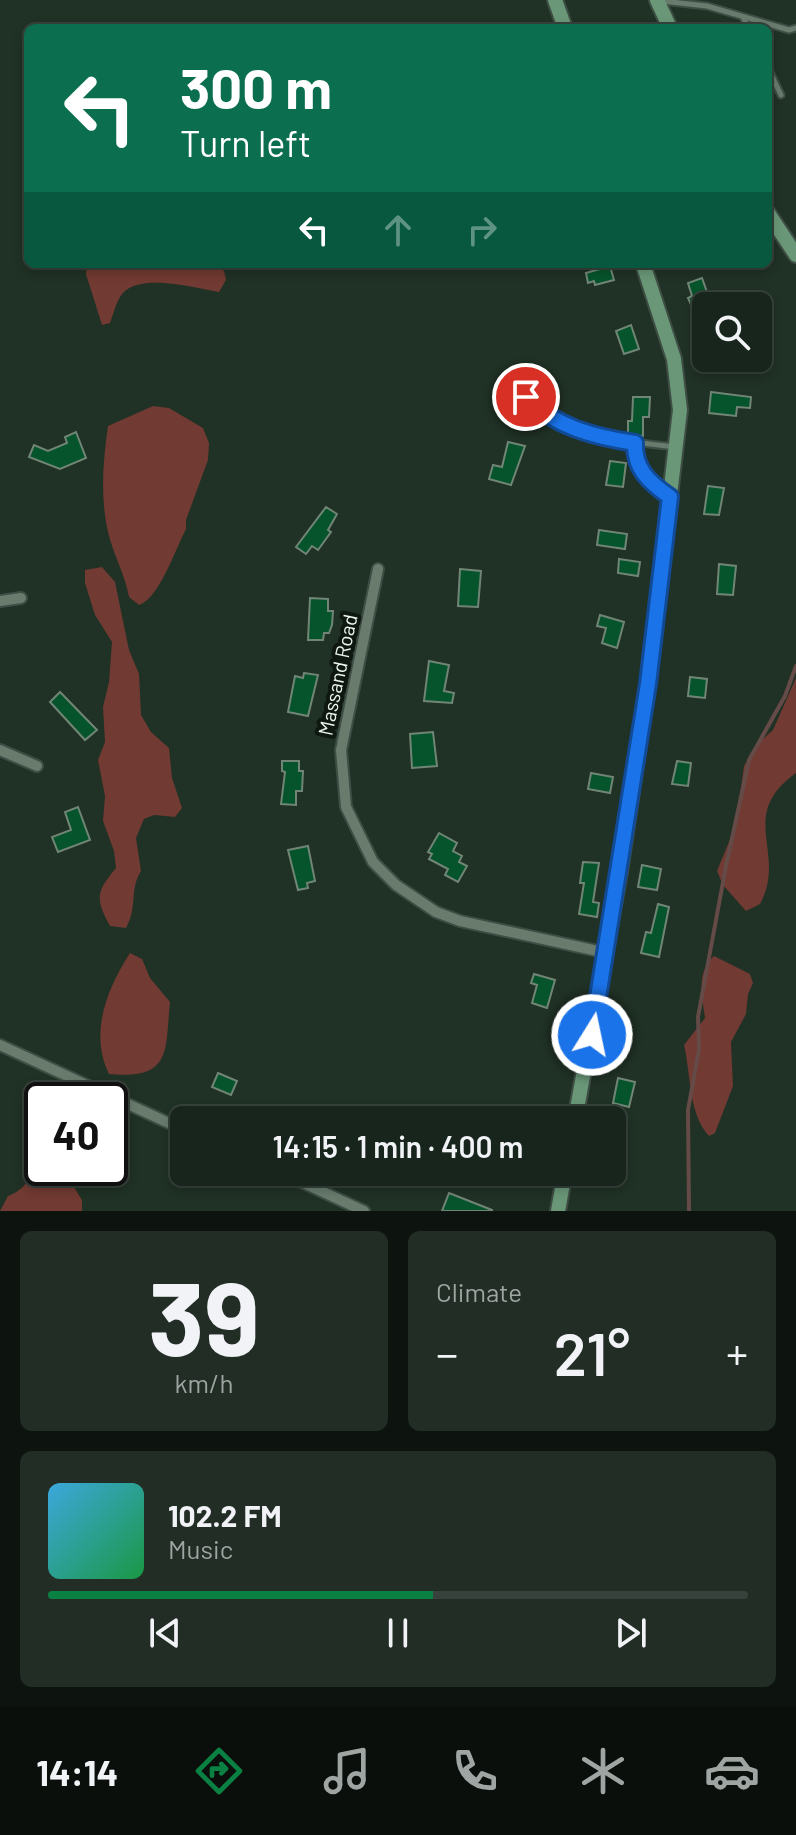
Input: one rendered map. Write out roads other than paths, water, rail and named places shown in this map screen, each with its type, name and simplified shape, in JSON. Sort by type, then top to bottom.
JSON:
[{"type":"street","points":[[555,0],[564,24]]},
{"type":"street","points":[[657,0],[668,24]]},
{"type":"street","points":[[772,219],[796,255]]},
{"type":"street","points":[[578,1106],[607,953],[648,684],[680,410],[674,359],[644,268]]},
{"type":"street","name":"Massand Road","points":[[378,569],[341,750],[346,807],[373,862],[396,885],[436,912],[460,921],[607,953]]},
{"type":"street","points":[[0,601],[21,598]]},
{"type":"street","points":[[0,750],[37,766]]},
{"type":"street","points":[[0,1045],[170,1124]]},
{"type":"street","points":[[310,1186],[364,1211]]},
{"type":"street","points":[[558,1211],[562,1186]]},
{"type":"lane","points":[[657,0],[707,6],[769,24]]},
{"type":"lane","points":[[742,16],[746,24]]},
{"type":"lane","points":[[772,25],[789,30],[796,28]]},
{"type":"lane","points":[[772,76],[781,95]]},
{"type":"lane","points":[[522,370],[526,397],[557,422],[609,439],[676,447]]},
{"type":"lane","points":[[635,443],[635,461],[651,484],[670,497]]},
{"type":"waterway","points":[[689,1211],[688,1110],[699,1049],[698,1017],[726,866],[749,760],[785,696],[796,666]]}]
